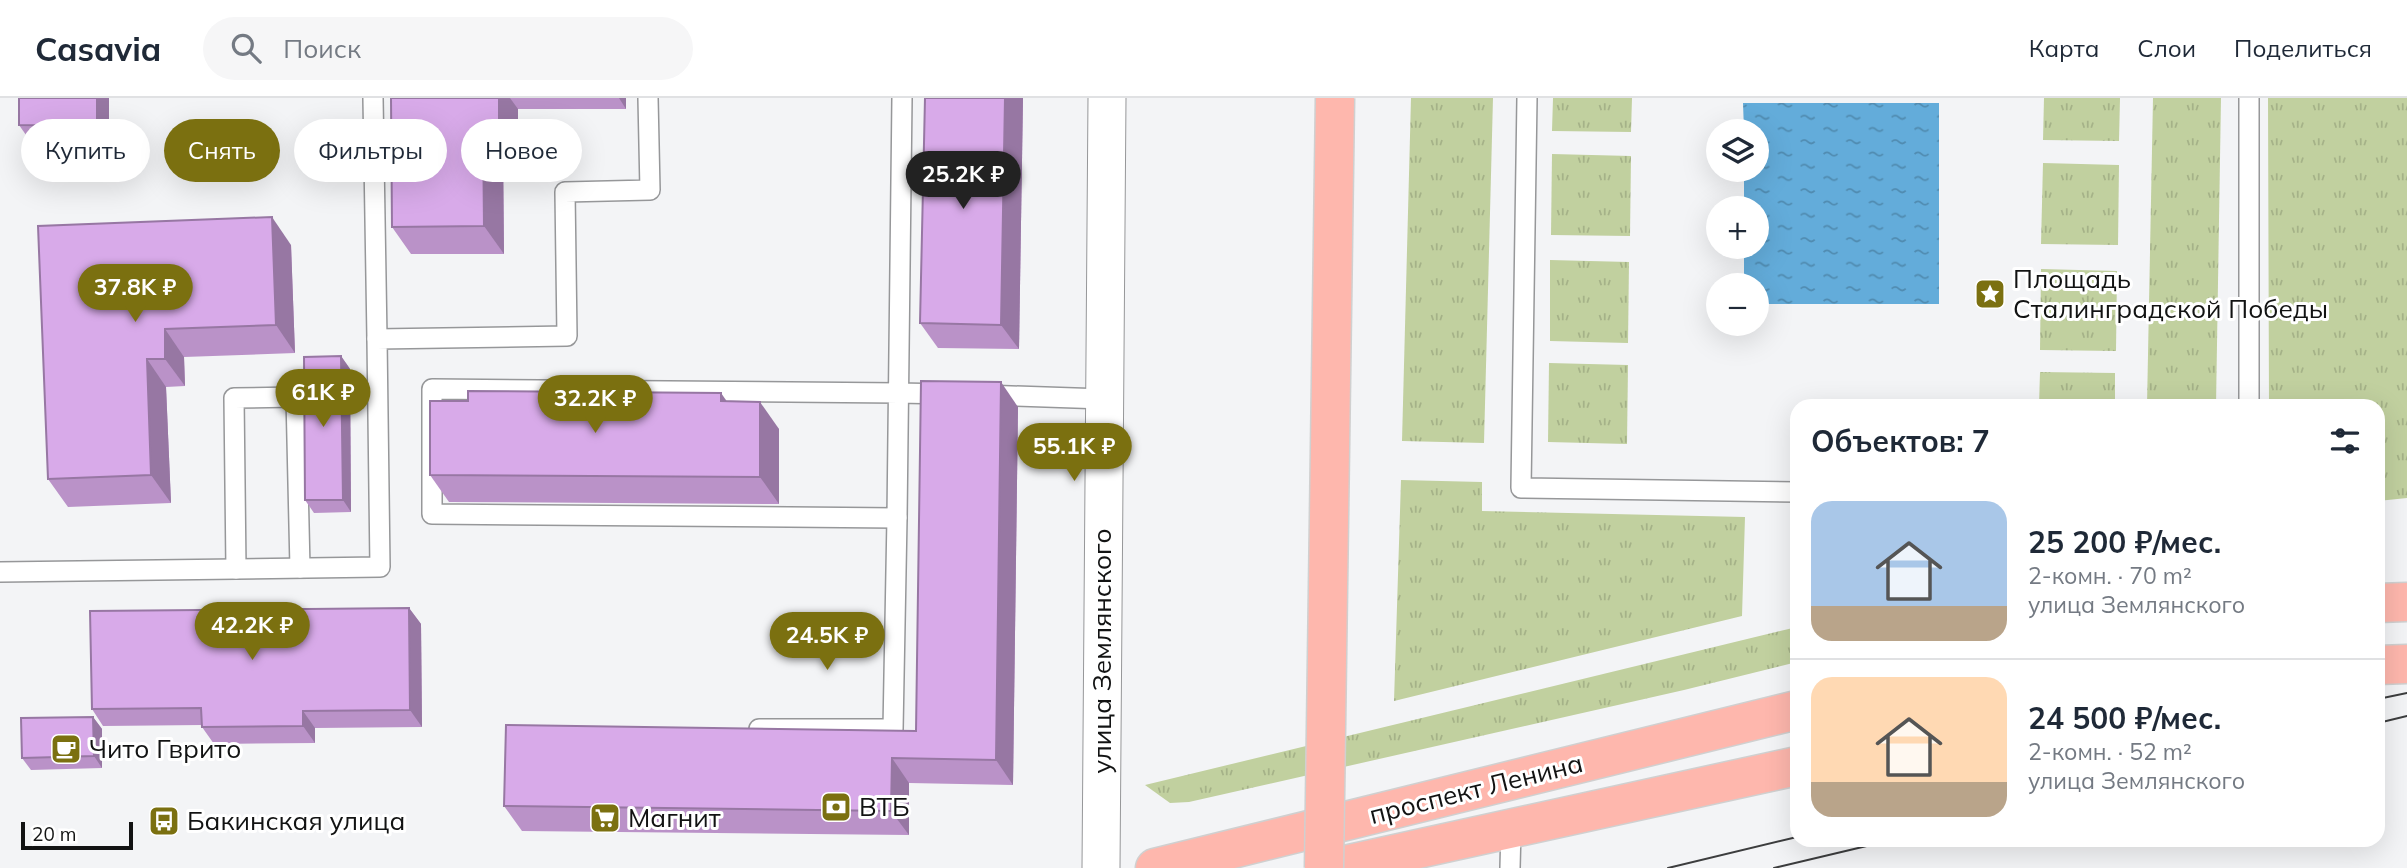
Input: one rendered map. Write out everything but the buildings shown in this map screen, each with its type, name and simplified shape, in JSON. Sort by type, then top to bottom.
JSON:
[{"type":"main road","points":[[1324,868],[1335,98]]},
{"type":"main road","points":[[2385,603],[2407,602]]},
{"type":"main road","points":[[2385,665],[2407,664]]},
{"type":"main road","name":"проспект Ленина","points":[[1155,868],[1790,712]]},
{"type":"main road","name":"проспект Ленина","points":[[1331,868],[1790,768]]},
{"type":"street","name":"улица Землянского","points":[[1101,868],[1107,98]]},
{"type":"lane","points":[[0,572],[380,567],[373,98]]},
{"type":"lane","points":[[377,339],[567,336],[565,191],[650,190],[648,98]]},
{"type":"lane","points":[[741,729],[893,729],[902,98]]},
{"type":"lane","points":[[1527,98],[1521,488],[1790,492]]},
{"type":"lane","points":[[2249,98],[2249,399]]},
{"type":"lane","points":[[897,518],[432,514],[432,389],[899,393],[1104,399]]},
{"type":"lane","points":[[236,569],[234,398],[296,397],[300,568]]},
{"type":"lane","points":[[1510,868],[1511,829]]},
{"type":"green space","points":[[1411,98],[1493,98],[1484,443],[1402,441]]},
{"type":"green space","points":[[1553,98],[1632,98],[1631,132],[1552,131]]},
{"type":"green space","points":[[2044,98],[2120,98],[2119,141],[2043,140]]},
{"type":"green space","points":[[2153,98],[2221,98],[2216,399],[2147,399]]},
{"type":"green space","points":[[2268,98],[2407,98],[2407,498],[2385,500],[2385,399],[2269,399]]},
{"type":"green space","points":[[1552,154],[1631,156],[1630,236],[1551,235]]},
{"type":"green space","points":[[2043,163],[2119,165],[2118,245],[2041,244]]},
{"type":"green space","points":[[1550,260],[1629,262],[1628,343],[1550,341]]},
{"type":"green space","points":[[2041,269],[2117,271],[2116,351],[2040,350]]},
{"type":"green space","points":[[1549,363],[1628,365],[1627,444],[1548,442]]},
{"type":"green space","points":[[2040,372],[2115,373],[2115,399],[2039,399]]},
{"type":"green space","points":[[1401,480],[1482,482],[1482,511],[1745,517],[1742,616],[1394,701]]},
{"type":"green space","points":[[1790,629],[1790,664],[1684,690],[1189,802],[1170,803],[1145,785]]},
{"type":"water","points":[[1743,103],[1939,103],[1939,304],[1769,304],[1769,273],[1744,273],[1744,259],[1769,259],[1769,196],[1744,196],[1744,182],[1769,182],[1769,119],[1744,119]]},
{"type":"tram line","points":[[2385,698],[2407,693]]},
{"type":"tram line","points":[[2385,721],[2407,716]]},
{"type":"tram line","points":[[1668,868],[1790,839]]},
{"type":"tram line","points":[[1774,868],[1862,847]]},
{"type":"place","name":"Площадь Сталинградской Победы","points":[[1990,294]]},
{"type":"place","name":"Чито Гврито","points":[[66,749]]},
{"type":"place","name":"ВТБ","points":[[836,807]]},
{"type":"place","name":"Магнит","points":[[605,818]]},
{"type":"place","name":"Бакинская улица","points":[[164,821]]}]
